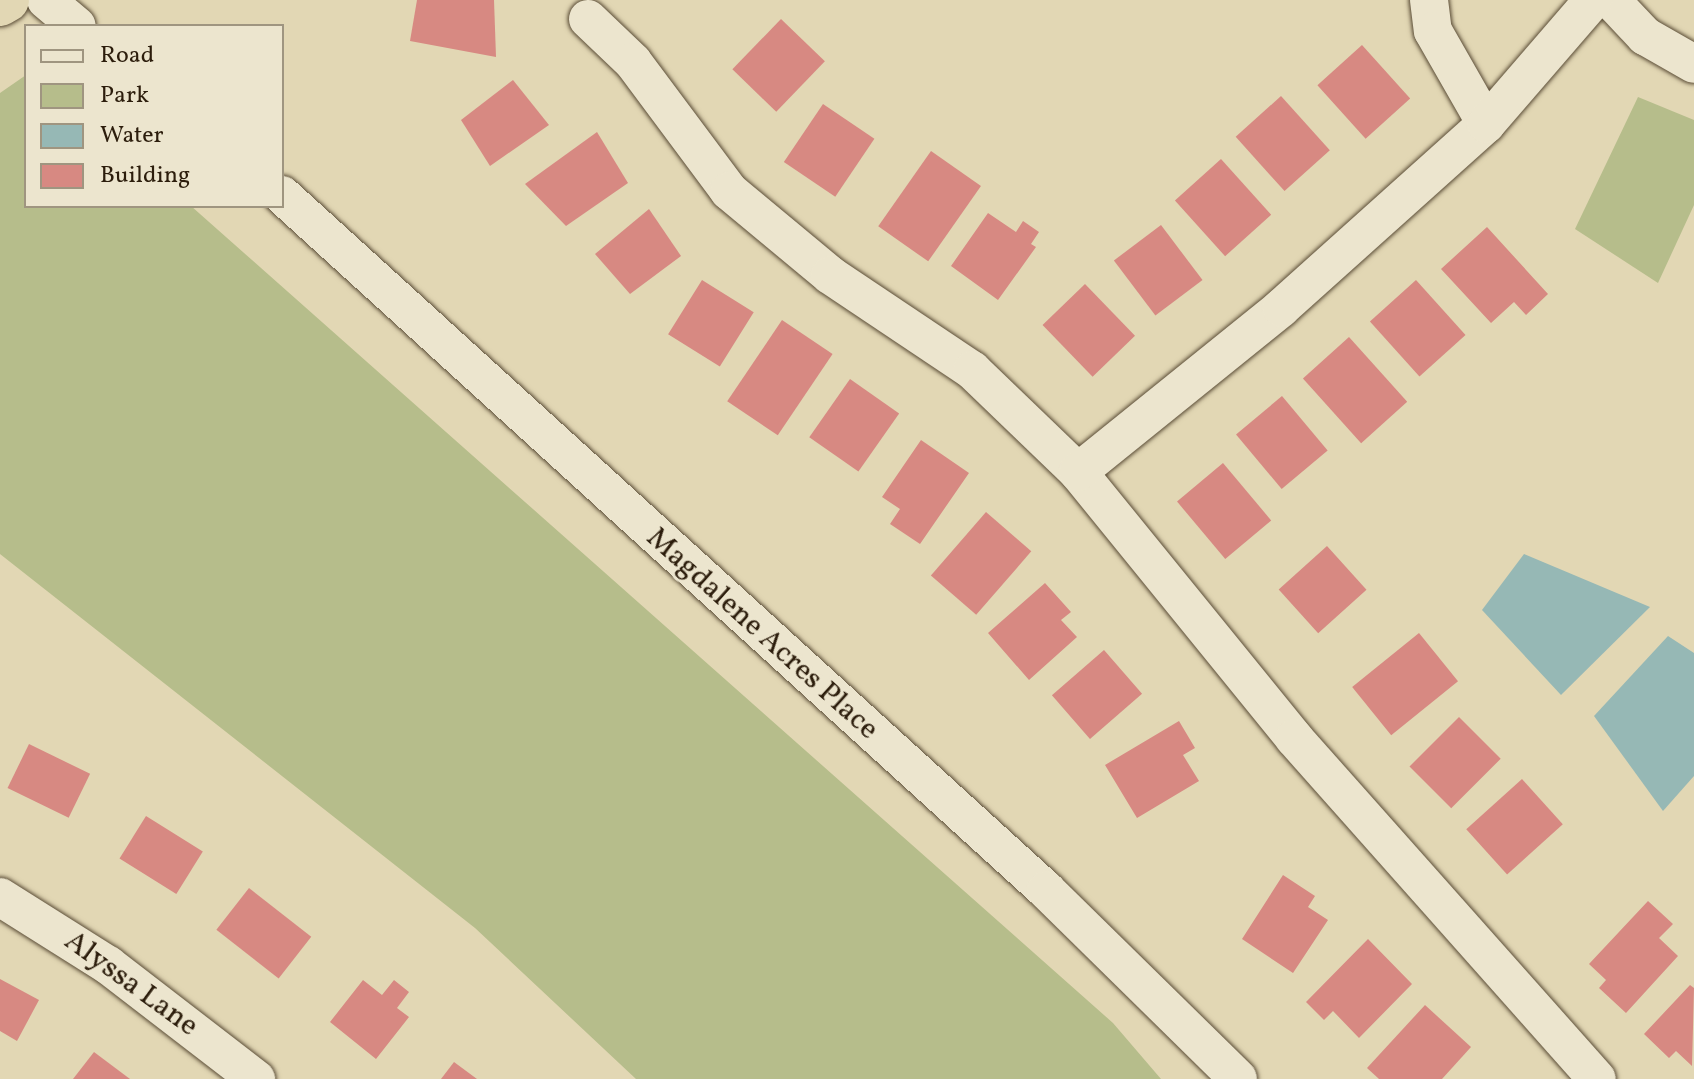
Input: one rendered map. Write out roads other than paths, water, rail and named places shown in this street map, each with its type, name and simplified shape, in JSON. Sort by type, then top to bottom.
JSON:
[{"type":"highway","points":[[0,4],[7,0]]},
{"type":"street","points":[[46,0],[75,24]]},
{"type":"street","points":[[1429,0],[1433,31],[1486,124]]},
{"type":"street","points":[[1078,472],[1281,308],[1486,124],[1593,0]]},
{"type":"street","points":[[1611,0],[1645,36],[1694,64]]},
{"type":"street","points":[[588,19],[633,62],[729,191],[830,275],[972,370],[1078,472],[1294,738],[1597,1079]]},
{"type":"street","name":"Magdalene Acres Place","points":[[284,197],[1046,890],[1238,1079]]},
{"type":"street","name":"Alyssa Lane","points":[[0,897],[108,965],[256,1079]]},
{"type":"water","points":[[1524,554],[1650,607],[1561,695],[1482,610]]},
{"type":"water","points":[[1668,636],[1694,653],[1694,776],[1663,811],[1594,716]]}]
